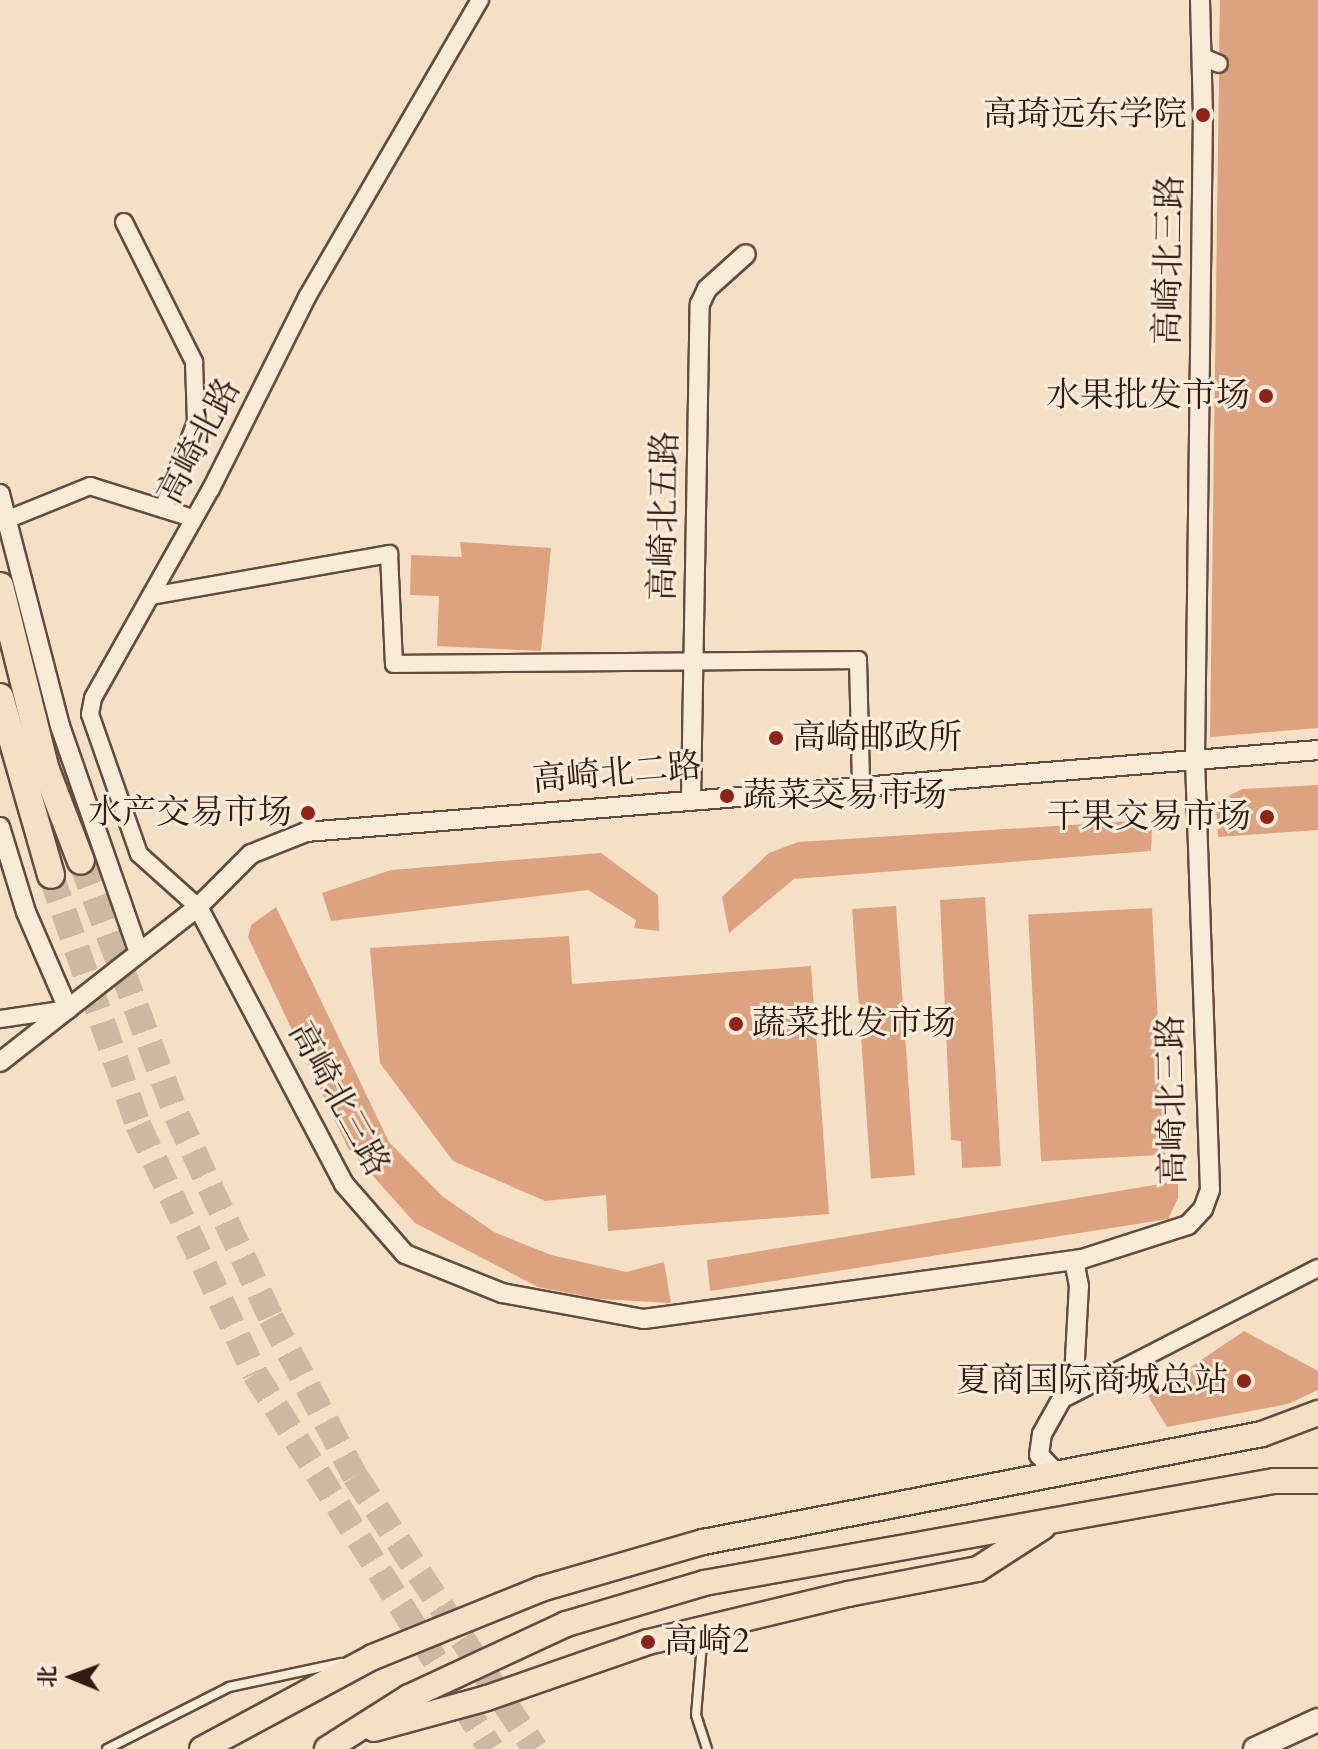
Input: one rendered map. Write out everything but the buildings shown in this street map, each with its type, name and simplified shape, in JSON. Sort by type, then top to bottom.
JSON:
[{"type":"highway","points":[[0,586],[46,770],[81,861]]},
{"type":"highway","points":[[0,697],[51,875]]},
{"type":"main road","points":[[202,1749],[373,1657],[541,1589],[703,1542],[1262,1434],[1318,1413]]},
{"type":"main road","points":[[327,1749],[409,1697],[566,1624],[704,1583],[1274,1481],[1318,1481]]},
{"type":"main road","points":[[349,1736],[703,1629],[978,1569],[1055,1520]]},
{"type":"main road","points":[[1255,1749],[1318,1720]]},
{"type":"main road","points":[[1275,1749],[1318,1729]]},
{"type":"street","name":"高崎北路","points":[[198,907],[139,854],[90,714],[100,682],[151,596],[307,297],[480,0]]},
{"type":"street","name":"高崎北三路","points":[[198,907],[344,1184],[405,1254],[502,1293],[644,1319],[1074,1260],[1188,1225],[1203,1209],[1210,1190],[1195,757],[1211,61],[1200,0]]},
{"type":"street","points":[[124,222],[194,362],[196,422],[163,509]]},
{"type":"street","name":"高崎北五路","points":[[691,799],[700,304],[713,282],[746,254]]},
{"type":"street","points":[[6,520],[90,486],[192,518]]},
{"type":"street","points":[[0,494],[60,726],[139,953]]},
{"type":"street","points":[[151,596],[389,554],[394,664],[858,660],[861,785]]},
{"type":"street","name":"高崎北二路","points":[[0,1062],[198,907],[251,854],[306,832],[1195,757],[1318,750]]},
{"type":"street","points":[[0,827],[26,912],[68,1009],[0,1019]]},
{"type":"street","points":[[1055,1472],[1039,1455],[1042,1434],[1067,1397],[1074,1377],[1079,1299],[1074,1260]]},
{"type":"street","points":[[1067,1397],[1318,1268]]},
{"type":"lane","points":[[1262,1434],[1318,1425]]},
{"type":"lane","points":[[1274,1481],[1318,1470]]},
{"type":"lane","points":[[703,1629],[696,1715],[707,1749]]},
{"type":"lane","points":[[107,1749],[229,1687],[373,1657]]},
{"type":"tunnel","points":[[81,861],[177,1116],[271,1318],[355,1476],[535,1749]]},
{"type":"tunnel","points":[[51,875],[138,1125],[255,1374],[491,1749]]},
{"type":"place","name":"高琦远东学院","points":[[1203,115]]},
{"type":"place","name":"水果批发市场","points":[[1266,396]]},
{"type":"place","name":"高崎邮政所","points":[[776,738]]},
{"type":"place","name":"蔬菜交易市场","points":[[727,796]]},
{"type":"place","name":"水产交易市场","points":[[308,813]]},
{"type":"place","name":"干果交易市场","points":[[1267,817]]},
{"type":"place","name":"蔬菜批发市场","points":[[736,1024]]},
{"type":"place","name":"夏商国际商城总站","points":[[1244,1381]]},
{"type":"place","name":"高崎2","points":[[648,1642]]}]
